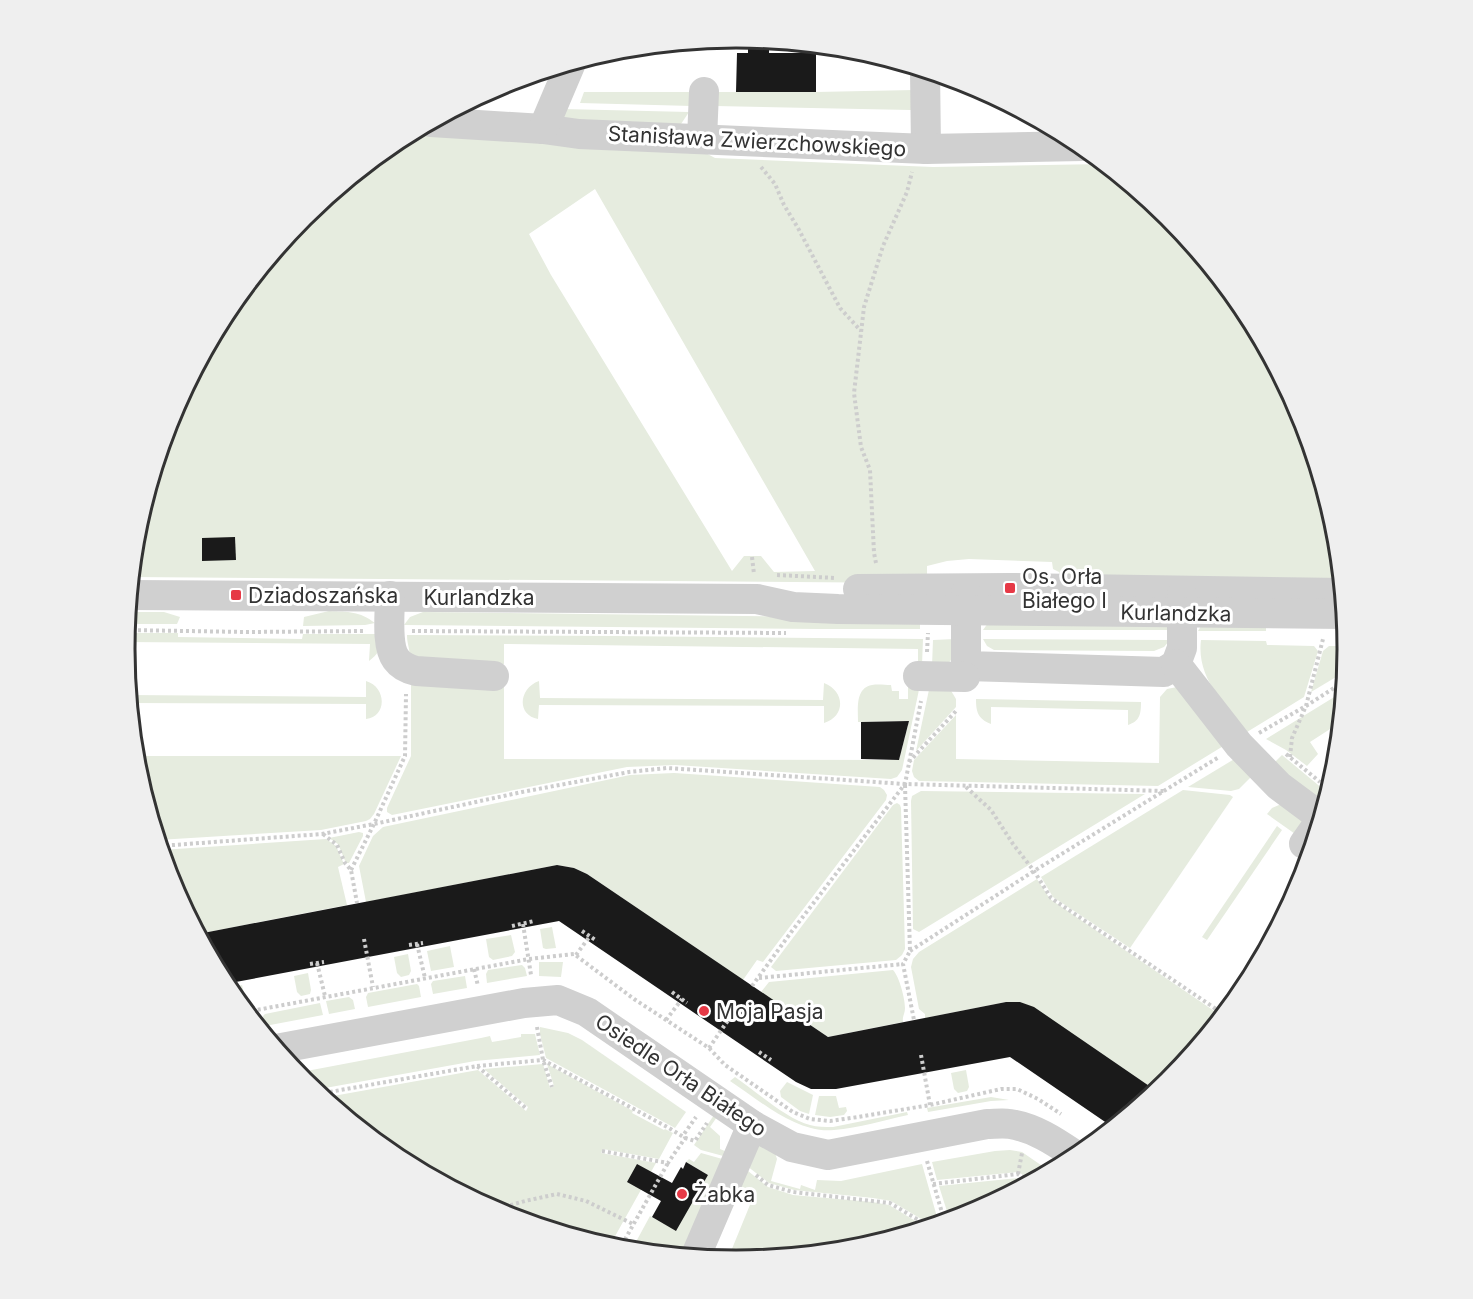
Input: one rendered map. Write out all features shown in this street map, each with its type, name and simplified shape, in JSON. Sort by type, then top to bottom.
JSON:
[{"type":"street","points":[[543,129],[567,72]]},
{"type":"street","points":[[921,149],[925,79]]},
{"type":"street","points":[[702,139],[704,92]]},
{"type":"street","name":"Stanisława Zwierzchowskiego","points":[[447,123],[543,129],[579,134],[921,149],[1066,146]]},
{"type":"street","name":"Kurlandzka","points":[[138,594],[757,599],[793,607],[966,612],[1182,603],[1335,593]]},
{"type":"street","points":[[390,596],[391,650],[396,660],[406,668],[416,671],[494,676]]},
{"type":"street","points":[[966,612],[966,666],[1164,672],[1176,664],[1182,648],[1182,603]]},
{"type":"street","name":"Kurlandzka","points":[[1182,603],[1337,614]]},
{"type":"street","points":[[1176,664],[1239,745],[1279,786],[1315,814]]},
{"type":"street","points":[[922,676],[965,677]]},
{"type":"street","points":[[1304,844],[1307,840]]},
{"type":"street","name":"Osiedle Orła Białego","points":[[285,1047],[524,1003],[558,1000],[587,1012],[752,1125],[792,1146],[828,1155],[987,1124],[1009,1124],[1031,1129],[1069,1151]]},
{"type":"street","points":[[698,1250],[752,1125]]},
{"type":"path","points":[[752,141],[761,168],[775,184],[840,308],[861,332]]},
{"type":"path","points":[[877,568],[873,553],[870,470],[861,447],[854,393],[864,307],[883,246],[908,192],[921,149]]},
{"type":"path","points":[[777,575],[842,578]]},
{"type":"path","points":[[910,951],[905,784],[928,634],[966,612]]},
{"type":"path","points":[[135,630],[797,633]]},
{"type":"path","points":[[1290,757],[1292,738],[1306,706],[1324,635]]},
{"type":"path","points":[[351,870],[405,756],[406,668]]},
{"type":"path","points":[[914,1020],[903,964],[910,951],[1034,871],[1337,687]]},
{"type":"path","points":[[908,762],[956,711]]},
{"type":"path","points":[[168,845],[322,834],[522,792],[629,772],[667,768],[905,784],[1165,791]]},
{"type":"path","points":[[752,986],[905,784]]},
{"type":"path","points":[[965,786],[991,810],[1052,898],[1218,1010]]},
{"type":"path","points":[[322,834],[337,845],[345,863],[351,870],[357,903]]},
{"type":"path","points":[[512,926],[534,921]]},
{"type":"path","points":[[523,924],[531,975]]},
{"type":"path","points":[[582,931],[597,941]]},
{"type":"path","points":[[576,955],[590,936]]},
{"type":"path","points":[[364,939],[373,987]]},
{"type":"path","points":[[409,945],[423,943]]},
{"type":"path","points":[[417,944],[425,978]]},
{"type":"path","points":[[310,964],[324,962]]},
{"type":"path","points":[[317,963],[325,996]]},
{"type":"path","points":[[759,978],[903,964]]},
{"type":"path","points":[[672,993],[687,1003]]},
{"type":"path","points":[[666,1020],[682,999]]},
{"type":"path","points":[[709,1048],[731,1016]]},
{"type":"path","points":[[540,1044],[552,1087]]},
{"type":"path","points":[[759,1052],[771,1060]]},
{"type":"path","points":[[921,1055],[930,1105]]},
{"type":"path","points":[[329,1092],[477,1066],[543,1060],[685,1138],[695,1141],[708,1122],[705,1116]]},
{"type":"path","points":[[477,1066],[527,1109]]},
{"type":"path","points":[[914,1108],[942,1214]]},
{"type":"path","points":[[624,1240],[697,1115]]},
{"type":"path","points":[[602,1151],[668,1163]]},
{"type":"path","points":[[1018,1174],[1022,1152]]},
{"type":"path","points":[[750,1171],[768,1185],[793,1192],[890,1203],[921,1222]]},
{"type":"path","points":[[933,1184],[1018,1174],[1024,1177]]},
{"type":"path","points":[[508,1206],[557,1194],[586,1202],[633,1224]]},
{"type":"shaded area","points":[[914,90],[911,110],[715,106],[712,92],[816,92]]},
{"type":"shaded area","points":[[584,92],[696,92],[692,106],[580,103]]},
{"type":"shaded area","points":[[563,109],[689,112],[677,130],[565,118],[561,112]]},
{"type":"shaded area","points":[[429,133],[504,134],[700,150],[715,158],[933,167],[1092,164],[1133,197],[1189,253],[1237,315],[1257,349],[1276,383],[1306,456],[1318,494],[1334,585],[1059,579],[1059,572],[1053,569],[1052,562],[969,559],[927,566],[927,576],[919,583],[139,577],[155,494],[167,456],[197,383],[236,315],[259,283],[311,224],[370,172]],"holes":[[[595,189],[815,571],[774,572],[761,556],[744,556],[732,571],[551,275],[529,234]]]},
{"type":"shaded area","points":[[329,611],[359,614],[375,623],[303,626],[304,617]]},
{"type":"shaded area","points":[[136,612],[164,612],[180,617],[177,624],[136,624]]},
{"type":"shaded area","points":[[423,612],[920,617],[920,629],[404,625],[410,617]]},
{"type":"shaded area","points":[[1266,622],[1266,631],[1198,631],[1201,626]]},
{"type":"shaded area","points":[[988,623],[1165,625],[1170,630],[983,630]]},
{"type":"shaded area","points":[[135,633],[178,633],[178,637],[302,639],[303,634],[380,634],[378,653],[369,661],[370,644],[135,642]]},
{"type":"shaded area","points":[[407,635],[923,639],[922,665],[918,665],[918,649],[504,644],[504,664],[422,662],[410,658]]},
{"type":"shaded area","points":[[955,639],[951,660],[944,665],[932,666],[933,640]]},
{"type":"shaded area","points":[[983,639],[1170,640],[1164,647],[1154,651],[994,650],[987,646]]},
{"type":"shaded area","points":[[1201,640],[1266,641],[1267,645],[1314,646],[1318,651],[1304,697],[1247,732],[1221,701],[1208,679],[1203,667]]},
{"type":"shaded area","points":[[1329,646],[1338,646],[1337,676],[1311,692],[1323,651]]},
{"type":"shaded area","points":[[366,681],[378,689],[382,702],[378,713],[366,719],[366,704],[137,703],[137,695],[366,697]]},
{"type":"shaded area","points":[[539,681],[540,698],[823,700],[824,683],[836,692],[840,703],[836,715],[824,723],[824,706],[539,705],[538,719],[526,712],[523,701],[527,689]]},
{"type":"shaded area","points":[[411,682],[504,684],[504,759],[899,760],[909,721],[858,722],[860,695],[863,690],[872,685],[891,685],[892,691],[899,691],[899,699],[908,699],[908,685],[920,685],[902,770],[897,777],[891,779],[675,765],[627,767],[392,815],[387,812],[387,808],[411,756]]},
{"type":"shaded area","points":[[930,685],[950,689],[956,699],[956,707],[916,751]]},
{"type":"shaded area","points":[[1177,687],[1225,745],[1158,786],[919,781],[914,777],[912,771],[914,760],[956,715],[956,759],[1159,763],[1160,697],[1167,689]]},
{"type":"shaded area","points":[[1336,696],[1333,727],[1310,742],[1318,754],[1307,766],[1286,750],[1266,739]]},
{"type":"shaded area","points":[[976,699],[1141,702],[1141,706],[1137,719],[1128,725],[1128,710],[991,707],[991,724],[983,720],[979,714]]},
{"type":"shaded area","points":[[1282,755],[1322,788],[1319,800],[1273,764]]},
{"type":"shaded area","points":[[145,756],[401,756],[370,819],[321,830],[166,840],[155,805]]},
{"type":"shaded area","points":[[1236,758],[1254,774],[1239,789],[1231,791],[1188,787]]},
{"type":"shaded area","points":[[674,773],[880,787],[887,795],[886,800],[763,962],[757,960],[743,980],[587,874],[574,868],[557,865],[366,902],[359,866],[373,836],[383,827],[630,775]]},
{"type":"shaded area","points":[[1183,790],[1233,797],[1130,948],[1053,897],[1041,877]]},
{"type":"shaded area","points":[[921,791],[1145,794],[919,932],[913,929],[911,801],[912,796]]},
{"type":"shaded area","points":[[897,803],[901,808],[905,949],[902,955],[896,960],[776,971],[771,967],[893,805]]},
{"type":"shaded area","points":[[1279,805],[1286,805],[1303,822],[1298,836],[1267,814]]},
{"type":"shaded area","points":[[1277,826],[1282,830],[1207,940],[1202,937]]},
{"type":"shaded area","points":[[363,833],[363,836],[349,863],[346,863],[338,844],[329,838]]},
{"type":"shaded area","points":[[326,839],[336,846],[344,864],[338,867],[347,905],[206,932],[169,849]]},
{"type":"shaded area","points":[[1037,879],[1050,899],[1216,1013],[1189,1046],[1150,1086],[1034,1008],[1020,1002],[1006,1002],[925,1018],[925,1014],[919,1009],[911,967],[913,959],[919,952]]},
{"type":"shaded area","points":[[552,927],[556,948],[543,948],[540,929]]},
{"type":"shaded area","points":[[511,935],[515,952],[512,956],[493,960],[489,957],[486,939]]},
{"type":"shaded area","points":[[450,946],[454,967],[431,971],[427,951]]},
{"type":"shaded area","points":[[408,954],[411,971],[409,975],[401,977],[397,973],[394,957]]},
{"type":"shaded area","points":[[539,962],[563,962],[561,977],[539,976]]},
{"type":"shaded area","points":[[522,965],[527,976],[487,983],[488,970]]},
{"type":"shaded area","points":[[893,970],[904,999],[903,1022],[828,1037],[761,992],[769,982]]},
{"type":"shaded area","points":[[308,973],[310,994],[301,996],[297,992],[294,976]]},
{"type":"shaded area","points":[[465,976],[467,988],[433,994],[431,984],[433,981]]},
{"type":"shaded area","points":[[417,984],[421,997],[368,1007],[366,997],[368,993]]},
{"type":"shaded area","points":[[242,985],[245,996],[237,986]]},
{"type":"shaded area","points":[[349,997],[353,1000],[355,1009],[329,1014],[326,1001]]},
{"type":"shaded area","points":[[320,1003],[323,1015],[267,1026],[263,1016]]},
{"type":"shaded area","points":[[540,1027],[568,1033],[582,1040],[686,1112],[675,1128],[546,1058]]},
{"type":"shaded area","points":[[521,1034],[535,1034],[540,1055],[475,1061],[325,1088],[307,1071],[490,1036],[492,1042],[521,1037]]},
{"type":"shaded area","points":[[543,1064],[550,1088],[554,1086],[547,1064],[633,1111],[632,1113],[673,1133],[659,1159],[603,1149],[601,1153],[656,1163],[614,1238],[543,1219],[470,1189],[402,1150],[333,1096],[478,1070],[526,1111],[528,1107],[484,1069]]},
{"type":"shaded area","points":[[966,1070],[969,1087],[967,1091],[958,1093],[954,1089],[951,1073]]},
{"type":"shaded area","points":[[735,1077],[781,1111],[813,1126],[833,1127],[907,1112],[908,1115],[853,1128],[820,1130],[806,1127],[779,1114],[730,1081]]},
{"type":"shaded area","points":[[787,1082],[813,1095],[809,1114],[800,1111],[781,1097],[780,1091]]},
{"type":"shaded area","points":[[819,1096],[836,1096],[839,1108],[846,1107],[847,1111],[844,1115],[830,1117],[815,1115]]},
{"type":"shaded area","points":[[991,1097],[1009,1100],[928,1112],[927,1108]]},
{"type":"shaded area","points":[[716,1112],[719,1114],[710,1127],[720,1136],[720,1149],[732,1154],[727,1157],[701,1150],[694,1145]]},
{"type":"shaded area","points":[[757,1145],[774,1150],[777,1159],[771,1181],[800,1189],[801,1185],[815,1190],[817,1180],[841,1181],[922,1164],[937,1216],[924,1221],[891,1201],[794,1190],[769,1183],[747,1166]]},
{"type":"shaded area","points":[[995,1151],[1022,1152],[1043,1166],[1026,1176],[1018,1172],[937,1180],[932,1162]]},
{"type":"shaded area","points":[[701,1153],[726,1160],[690,1249],[636,1242],[650,1216],[675,1230],[708,1175],[686,1162],[689,1159],[694,1162]]},
{"type":"shaded area","points":[[743,1167],[768,1187],[793,1195],[889,1205],[918,1223],[892,1231],[815,1246],[731,1251],[754,1195],[737,1187]]},
{"type":"shaded area","points":[[1018,1178],[1020,1179],[947,1212],[939,1186]]},
{"type":"building","points":[[748,48],[769,49],[769,53],[816,53],[816,92],[736,92],[737,53],[748,53]]},
{"type":"building","points":[[235,537],[236,560],[202,561],[202,538]]},
{"type":"building","points":[[909,721],[899,760],[861,759],[861,722]]},
{"type":"building","points":[[557,865],[574,868],[587,874],[828,1037],[1006,1002],[1020,1002],[1034,1007],[1150,1086],[1107,1123],[1010,1057],[836,1089],[811,1089],[796,1082],[559,921],[235,982],[206,932]]},
{"type":"building","name":"Żabka","points":[[686,1162],[708,1175],[676,1231],[652,1217],[661,1201],[627,1182],[637,1164],[672,1183]]},
{"type":"place","name":"Os. Orła Białego I","points":[[1010,588]]},
{"type":"place","name":"Dziadoszańska","points":[[236,595]]},
{"type":"place","name":"Moja Pasja","points":[[704,1011]]},
{"type":"place","name":"Żabka","points":[[682,1194]]}]
